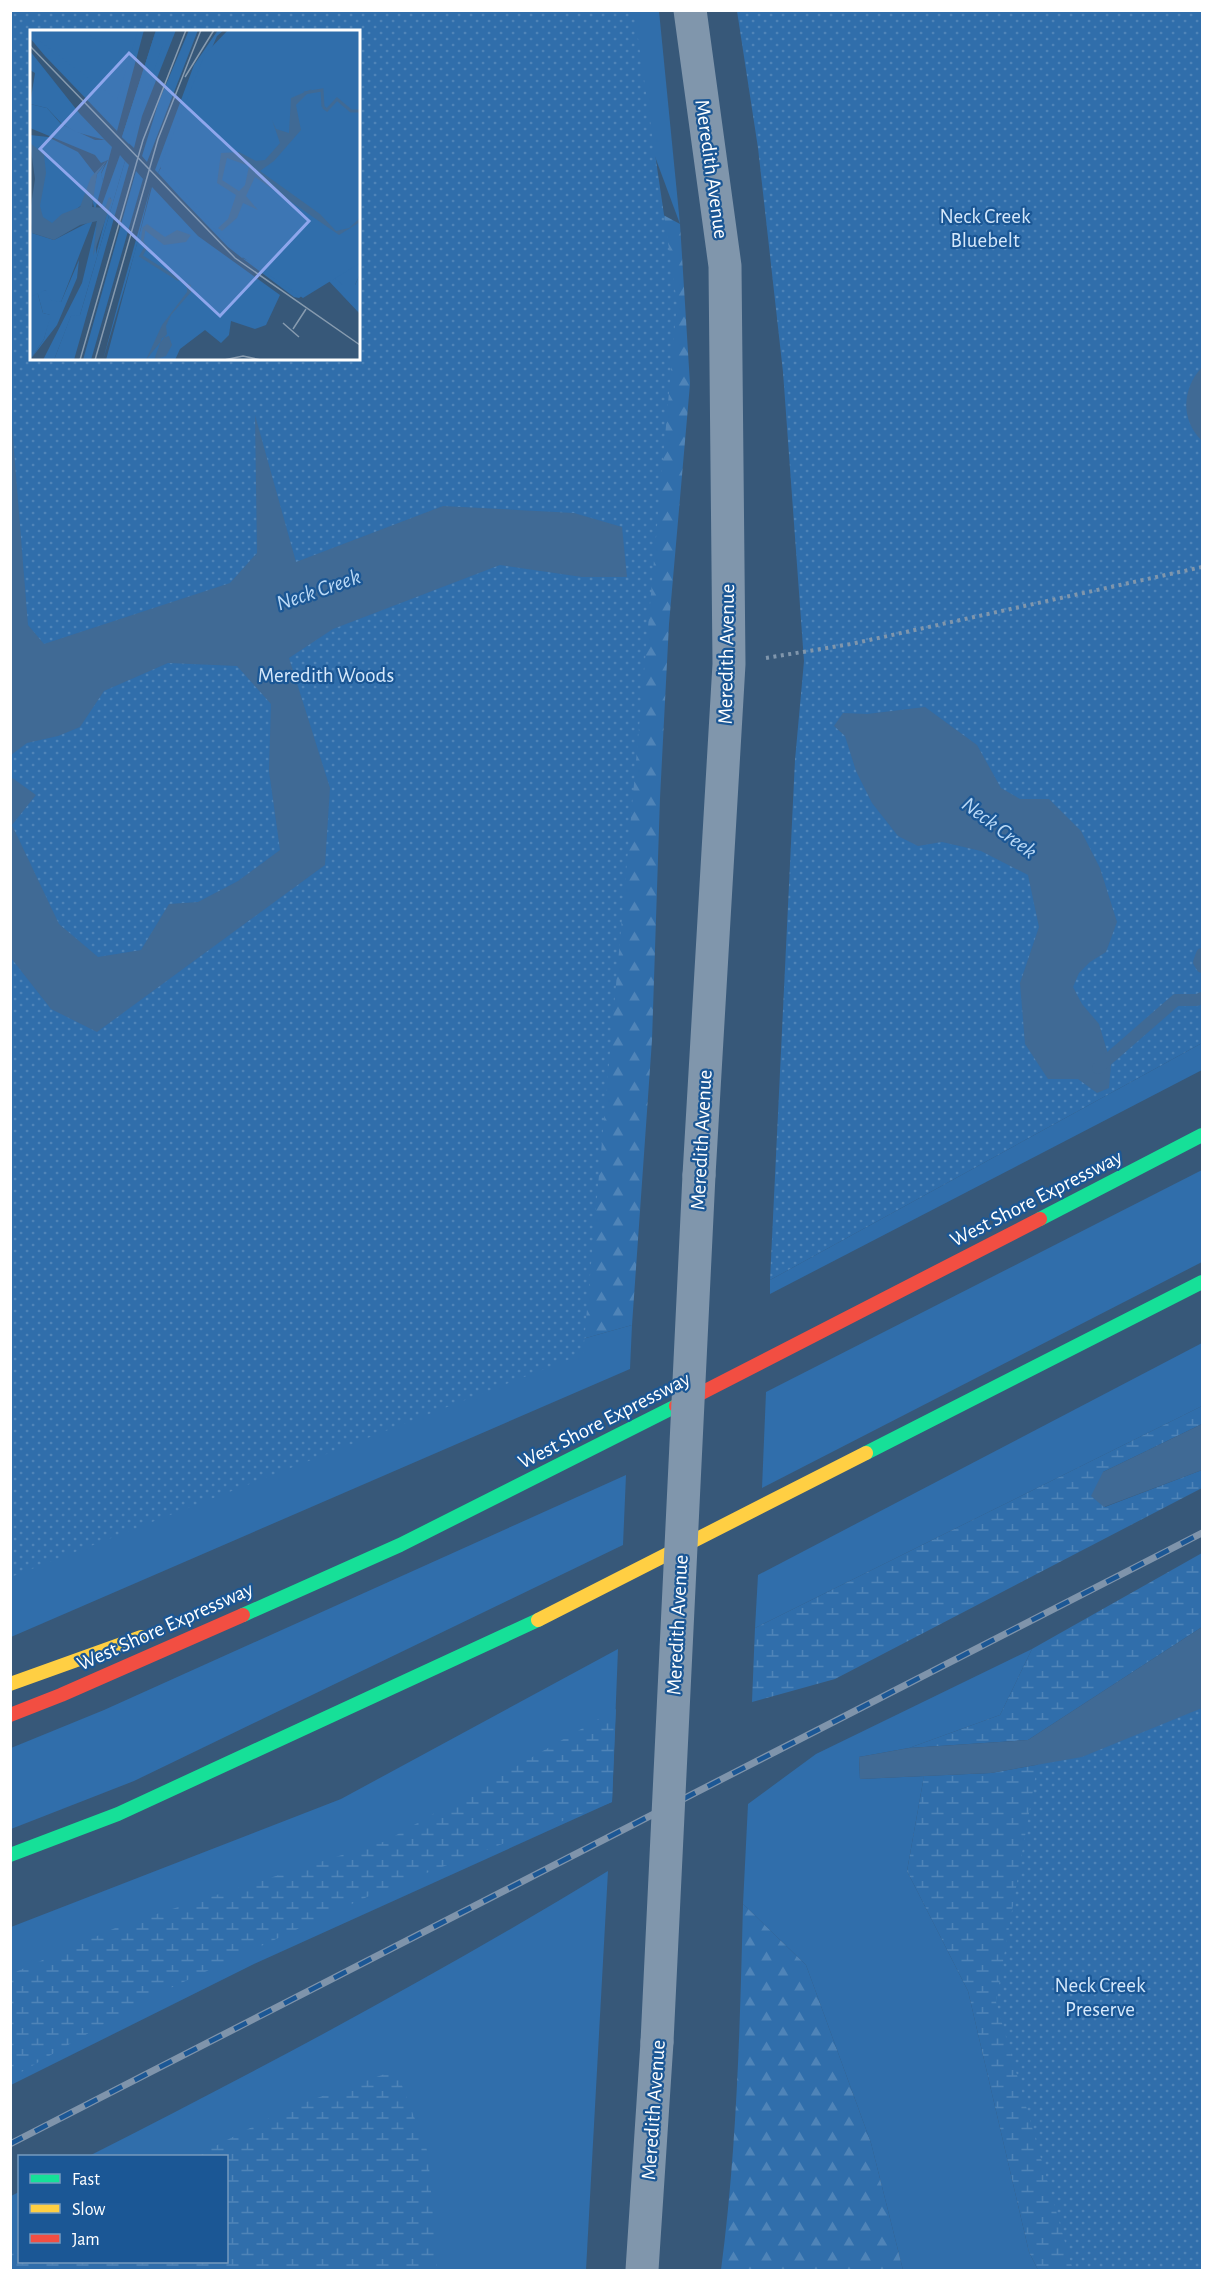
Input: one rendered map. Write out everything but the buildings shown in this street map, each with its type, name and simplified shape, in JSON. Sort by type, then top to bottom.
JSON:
[{"type":"highway","points":[[1050,1213],[1203,1130]]},
{"type":"highway","name":"West Shore Expressway","points":[[10,1714],[61,1695],[400,1545],[739,1375],[1203,1135]]},
{"type":"highway","points":[[10,1868],[118,1814],[504,1637],[1203,1282]]},
{"type":"highway","points":[[231,1605],[400,1545]]},
{"type":"highway","points":[[10,1684],[153,1633]]},
{"type":"highway","points":[[10,1855],[118,1814]]},
{"type":"street","name":"Meredith Avenue","points":[[642,2271],[657,2042],[699,1175],[729,664],[725,266],[690,10]]},
{"type":"path","points":[[729,664],[851,644],[1203,567]]},
{"type":"green space","name":"Meredith Woods","points":[[11,11],[634,11],[677,303],[583,1354],[11,1577]]},
{"type":"green space","points":[[601,11],[659,11],[680,224]]},
{"type":"green space","name":"Neck Creek Bluebelt","points":[[737,11],[1202,11],[1202,1043],[770,1280],[795,760],[804,661],[783,372],[758,148]]},
{"type":"green space","points":[[639,202],[680,224],[690,384],[669,624],[660,798],[652,1040],[632,1325],[561,1345]]},
{"type":"green space","points":[[1202,1043],[1202,1070],[770,1294],[770,1280]]},
{"type":"green space","points":[[1202,1170],[1202,1262],[762,1488],[766,1392]]},
{"type":"green space","points":[[632,1325],[630,1369],[11,1637],[11,1489]]},
{"type":"green space","points":[[1202,1343],[1202,1406],[755,1628],[758,1575]]},
{"type":"green space","points":[[1202,1406],[1202,1424],[1103,1472],[1105,1507],[1202,1470],[1202,1488],[835,1679],[752,1702],[755,1628]]},
{"type":"green space","points":[[626,1475],[623,1545],[134,1781],[11,1829],[11,1748],[104,1710]]},
{"type":"green space","points":[[1202,1553],[1202,1627],[1028,1740],[909,1748],[1000,1715],[1032,1649]]},
{"type":"green space","points":[[618,1649],[612,1802],[254,1964],[11,2085],[11,1927],[341,1799]]},
{"type":"green space","points":[[1032,1649],[1000,1715],[909,1748],[859,1757],[860,1779],[924,1776],[907,1871],[968,1991],[1029,2252],[1038,2270],[903,2270],[871,2143],[806,1965],[743,1904],[748,1804],[816,1754]]},
{"type":"green space","name":"Neck Creek Preserve","points":[[1202,1680],[1202,2270],[1073,2270],[996,2002],[1039,1756]]},
{"type":"green space","points":[[616,1709],[612,1802],[382,1890],[151,1997],[11,2078],[11,1974],[122,1925],[386,1841]]},
{"type":"green space","name":"Neck Creek Preserve","points":[[1082,1757],[1202,2270],[1038,2270],[1029,2252],[968,1991],[907,1871],[924,1776],[991,1773]]},
{"type":"green space","points":[[608,1871],[586,2270],[11,2270],[11,2196],[18,2192],[18,2263],[228,2263],[228,2155],[91,2155],[351,2019]]},
{"type":"green space","points":[[743,1904],[806,1965],[871,2143],[903,2270],[721,2270],[734,2133]]},
{"type":"green space","points":[[396,2070],[428,2153],[437,2270],[11,2270],[11,2252],[18,2248],[18,2263],[228,2263],[228,2155],[198,2155],[289,2108]]},
{"type":"water","points":[[1202,367],[1202,441],[1190,423],[1186,404],[1190,385]]},
{"type":"water","name":"Neck Creek","points":[[10,401],[28,625],[44,644],[230,583],[257,553],[255,415],[296,562],[443,506],[574,513],[622,527],[627,577],[582,577],[500,565],[333,629],[289,658],[330,788],[325,865],[97,1032],[51,1009],[11,958],[11,777],[36,795],[12,825],[59,924],[98,957],[141,950],[169,904],[198,902],[238,881],[280,850],[269,771],[271,704],[237,666],[168,663],[104,691],[80,727],[58,736],[27,743],[11,755]]},
{"type":"water","name":"Neck Creek","points":[[925,707],[977,745],[1001,788],[1020,799],[1049,799],[1081,831],[1100,868],[1117,922],[1106,952],[1090,962],[1079,973],[1073,987],[1082,1004],[1099,1024],[1111,1064],[1109,1088],[1097,1093],[1078,1079],[1048,1079],[1025,1044],[1020,983],[1039,927],[1028,875],[981,851],[942,842],[918,846],[898,836],[872,803],[856,771],[845,736],[834,726],[843,713],[867,714]]},
{"type":"water","points":[[1202,1424],[1202,1470],[1104,1507],[1091,1496],[1103,1472]]},
{"type":"water","points":[[1202,1627],[1202,1708],[1082,1757],[991,1773],[860,1779],[859,1757],[909,1748],[1028,1740]]},
{"type":"waterway","points":[[1202,954],[1199,962],[1202,967]]},
{"type":"waterway","points":[[1098,1068],[1176,1000],[1202,998]]},
{"type":"railway","points":[[10,2144],[1202,1533]]},
{"type":"traffic: fast","points":[[1040,1219],[1202,1135]]},
{"type":"traffic: fast","points":[[866,1453],[1202,1282]]},
{"type":"traffic: fast","points":[[243,1615],[400,1545],[676,1406]]},
{"type":"traffic: fast","points":[[10,1855],[118,1814],[538,1620]]},
{"type":"traffic: slow","points":[[538,1620],[866,1453]]},
{"type":"traffic: slow","points":[[10,1684],[141,1637]]},
{"type":"traffic: jam","points":[[676,1406],[1040,1219]]},
{"type":"traffic: jam","points":[[10,1715],[243,1615]]}]
